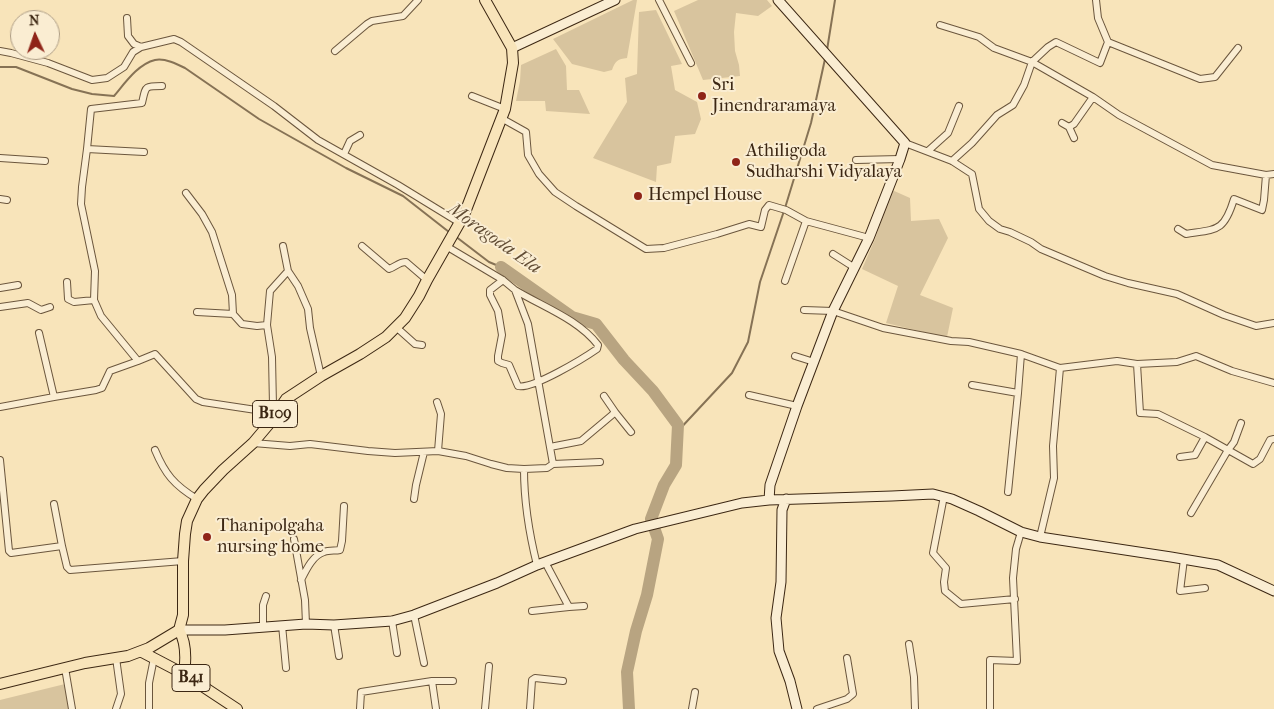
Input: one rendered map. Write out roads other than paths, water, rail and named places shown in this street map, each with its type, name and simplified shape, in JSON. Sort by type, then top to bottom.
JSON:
[{"type":"main road","points":[[485,0],[512,48]]},
{"type":"main road","name":"B109","points":[[179,630],[183,615],[185,534],[187,520],[197,499],[222,470],[253,443],[286,400],[321,376],[386,337],[404,318],[419,296],[464,215],[503,114],[513,63],[512,48]]},
{"type":"main road","points":[[0,684],[142,652],[179,630],[183,636],[184,674]]},
{"type":"main road","name":"B41","points":[[142,652],[184,674],[236,709]]},
{"type":"street","points":[[335,51],[367,24],[372,21],[403,16],[418,0]]},
{"type":"street","points":[[512,48],[615,0]]},
{"type":"street","points":[[659,0],[691,63]]},
{"type":"street","points":[[778,0],[904,143],[952,161],[972,174],[979,209],[989,221],[1000,229],[1031,242],[1041,249],[1105,276],[1177,294],[1224,315],[1256,326],[1274,323]]},
{"type":"street","points":[[952,161],[997,116],[1013,105],[1024,85],[1032,62],[1048,47],[1056,42],[1100,63],[1108,42],[1098,18],[1096,0]]},
{"type":"street","points":[[126,18],[128,36],[134,44],[141,47]]},
{"type":"street","points":[[940,24],[979,37],[994,48],[1032,62],[1120,115],[1212,165],[1266,175],[1274,174]]},
{"type":"street","points":[[0,51],[48,63],[92,80],[107,78],[124,67],[133,52],[141,47],[174,39],[182,42],[274,106],[318,140],[398,185],[459,225]]},
{"type":"street","points":[[1108,42],[1200,79],[1215,77],[1238,48]]},
{"type":"street","points":[[138,361],[101,316],[94,300],[95,271],[81,204],[92,109],[142,103],[145,88],[148,86],[162,86]]},
{"type":"street","points":[[472,96],[503,114],[526,132],[528,155],[539,174],[555,192],[646,249],[664,248],[749,224],[761,227],[769,205],[786,210],[806,221],[869,238]]},
{"type":"street","points":[[1069,127],[1074,124],[1093,97]]},
{"type":"street","points":[[928,151],[948,133],[959,106]]},
{"type":"street","points":[[1062,123],[1069,127],[1074,138]]},
{"type":"street","points":[[344,154],[350,141],[360,135]]},
{"type":"street","points":[[769,500],[770,486],[797,406],[833,312],[869,238],[900,159],[904,143]]},
{"type":"street","points":[[87,149],[144,152]]},
{"type":"street","points":[[0,158],[46,161]]},
{"type":"street","points":[[856,160],[900,159]]},
{"type":"street","points":[[1178,229],[1186,234],[1213,230],[1221,226],[1229,214],[1234,199],[1262,210],[1266,175]]},
{"type":"street","points":[[186,193],[202,214],[212,232],[232,295],[233,314],[242,324],[267,325]]},
{"type":"street","points":[[785,281],[806,221]]},
{"type":"street","points":[[447,244],[503,280],[515,290],[572,322],[591,336],[598,345],[598,349],[583,360],[538,382],[522,388],[518,386],[509,365],[498,361],[502,335],[498,311],[490,295],[490,290],[503,280]]},
{"type":"street","points":[[283,246],[288,270],[298,286],[308,309],[310,328],[321,376]]},
{"type":"street","points":[[362,246],[389,269],[402,262],[406,262],[427,280]]},
{"type":"street","points":[[833,254],[855,268]]},
{"type":"street","points":[[276,413],[273,406],[272,357],[267,325],[270,291],[288,270]]},
{"type":"street","points":[[67,282],[68,299],[74,302],[94,300]]},
{"type":"street","points":[[0,288],[18,285]]},
{"type":"street","points":[[515,290],[528,324],[553,464]]},
{"type":"street","points":[[0,307],[28,303],[41,310],[50,307]]},
{"type":"street","points":[[804,310],[833,312],[889,329],[968,342],[1021,354],[1060,368],[1117,361],[1137,364],[1177,362],[1196,356],[1232,371],[1274,383]]},
{"type":"street","points":[[198,312],[233,314]]},
{"type":"street","points":[[396,328],[415,344],[422,345]]},
{"type":"street","points":[[39,333],[54,397]]},
{"type":"street","points":[[0,407],[102,388],[110,371],[154,354],[196,399],[203,402],[276,413]]},
{"type":"street","points":[[1008,492],[1021,354]]},
{"type":"street","points":[[795,356],[814,362]]},
{"type":"street","points":[[1137,364],[1140,413],[1158,414],[1205,437],[1253,464],[1260,459],[1270,440],[1274,439]]},
{"type":"street","points":[[1040,537],[1054,478],[1053,446],[1060,368]]},
{"type":"street","points":[[972,385],[1018,394]]},
{"type":"street","points":[[749,395],[797,406]]},
{"type":"street","points":[[604,396],[631,432]]},
{"type":"street","points":[[437,402],[441,414],[438,451]]},
{"type":"street","points":[[550,447],[581,441],[615,412]]},
{"type":"street","points":[[1191,513],[1234,442],[1241,422]]},
{"type":"street","points":[[1180,457],[1195,455],[1205,437]]},
{"type":"street","points":[[253,443],[290,446],[310,444],[395,453],[438,451],[466,456],[499,466],[524,468],[548,468],[553,464],[600,462]]},
{"type":"street","points":[[155,450],[162,467],[180,489],[197,499]]},
{"type":"street","points":[[414,499],[424,452]]},
{"type":"street","points":[[0,460],[2,508],[9,551],[11,553],[62,546]]},
{"type":"street","points":[[524,468],[526,512],[530,536],[541,564],[570,607]]},
{"type":"street","points":[[179,630],[225,630],[306,624],[334,626],[392,621],[414,615],[635,529],[742,503],[786,499],[933,494],[944,496],[1020,532],[1040,537],[1218,565],[1274,590]]},
{"type":"street","points":[[944,496],[934,553],[946,568],[945,591],[961,604],[1015,599]]},
{"type":"street","points":[[786,499],[782,510],[781,582],[776,618],[779,651],[790,681],[797,709]]},
{"type":"street","points":[[54,504],[67,567],[70,570],[183,561]]},
{"type":"street","points":[[301,580],[310,564],[319,554],[325,551],[340,550],[344,506]]},
{"type":"street","points":[[990,709],[990,660],[1017,661],[1014,578],[1016,549],[1020,532]]},
{"type":"street","points":[[294,539],[305,600],[306,624]]},
{"type":"street","points":[[1184,559],[1180,591],[1205,588]]},
{"type":"street","points":[[263,626],[263,605],[266,596]]},
{"type":"street","points":[[532,611],[584,606]]},
{"type":"street","points":[[414,615],[424,664]]},
{"type":"street","points":[[392,621],[397,653]]},
{"type":"street","points":[[282,625],[286,668]]},
{"type":"street","points":[[334,626],[338,656]]},
{"type":"street","points":[[909,644],[914,677],[915,709]]},
{"type":"street","points":[[116,658],[121,694],[116,709]]},
{"type":"street","points":[[149,709],[149,683],[154,658]]},
{"type":"street","points":[[817,709],[847,699],[852,694],[847,658]]},
{"type":"street","points":[[486,709],[489,666]]},
{"type":"street","points":[[65,668],[72,709]]},
{"type":"street","points":[[530,709],[532,680],[535,678],[563,681]]},
{"type":"street","points":[[360,709],[361,692],[432,681],[453,681]]},
{"type":"street","points":[[432,681],[436,709]]},
{"type":"street","points":[[692,709],[695,692]]},
{"type":"waterway","points":[[827,50],[835,0]]},
{"type":"waterway","points":[[677,432],[732,373],[748,342],[760,282],[811,123],[825,59]]},
{"type":"waterway","name":"Moragoda Ela","points":[[0,67],[16,67],[72,89],[92,94],[114,96],[143,65],[155,60],[171,62],[185,68],[259,119],[346,168],[403,196],[449,232]]},
{"type":"waterway","name":"Moragoda Ela","points":[[455,236],[489,262],[501,267]]},
{"type":"waterway","name":"Moragoda Ela","points":[[501,267],[572,317],[596,324],[624,360],[653,391],[678,425],[676,465],[664,485],[651,519],[658,539],[647,595],[636,631],[627,672],[629,709]]},
{"type":"place","name":"Sri Jinendraramaya","points":[[702,96]]},
{"type":"place","name":"Athiligoda Sudharshi Vidyalaya","points":[[736,162]]},
{"type":"place","name":"Hempel House","points":[[638,196]]},
{"type":"place","name":"Thanipolgaha nursing home","points":[[207,537]]}]
